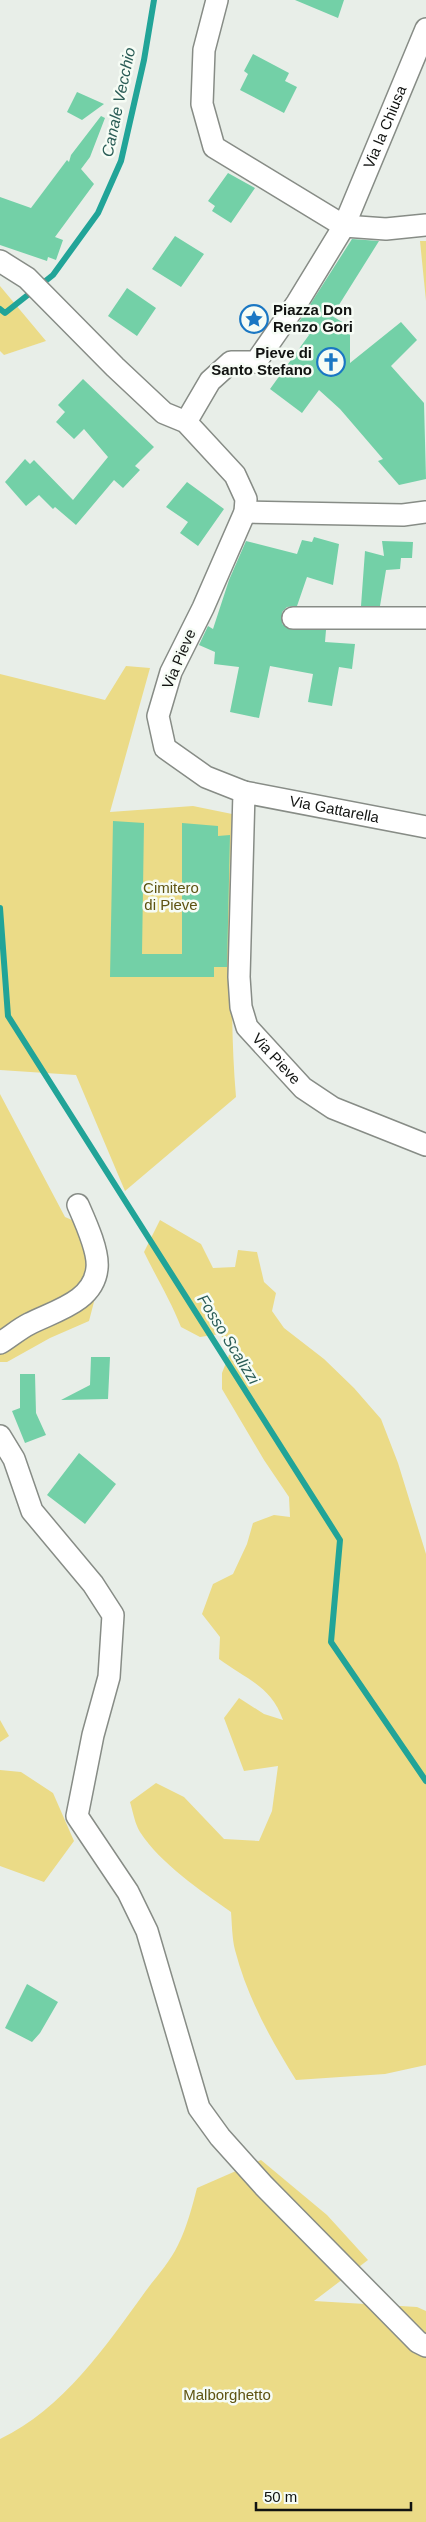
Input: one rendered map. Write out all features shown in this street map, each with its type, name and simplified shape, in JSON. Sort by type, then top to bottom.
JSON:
[{"type":"street","points":[[217,0],[204,50],[202,104],[214,147],[344,226],[386,229],[426,225]]},
{"type":"street","name":"Via la Chiusa","points":[[186,422],[210,381],[231,362],[256,362],[297,303],[344,226],[426,28]]},
{"type":"street","points":[[0,261],[27,278],[115,368],[157,406],[164,412],[186,422],[235,475],[246,499],[245,512],[403,515],[426,512]]},
{"type":"street","name":"Via Pieve","points":[[245,512],[203,608],[171,672],[158,716],[165,748],[206,777],[244,792],[239,977],[241,1007],[247,1026],[303,1088],[333,1108],[426,1145]]},
{"type":"street","points":[[293,618],[426,618]]},
{"type":"street","name":"Via Gattarella","points":[[244,792],[426,827]]},
{"type":"street","points":[[0,1343],[29,1324],[60,1311],[88,1291],[97,1268],[90,1232],[78,1205]]},
{"type":"street","points":[[0,1436],[14,1459],[32,1511],[93,1584],[113,1615],[109,1677],[93,1735],[77,1816],[128,1892],[147,1931],[199,2108],[220,2137],[264,2186],[418,2342],[426,2346]]},
{"type":"green space","points":[[420,241],[426,241],[426,301]]},
{"type":"green space","points":[[0,286],[46,341],[4,355],[0,351]]},
{"type":"green space","name":"Cimitero di Pieve","points":[[126,666],[150,668],[110,812],[193,806],[237,815],[232,991],[236,1097],[125,1191],[76,1075],[0,1070],[0,674],[105,700]]},
{"type":"green space","points":[[0,1094],[65,1217],[93,1229],[101,1275],[89,1321],[50,1338],[7,1362],[0,1362]]},
{"type":"green space","points":[[160,1220],[201,1244],[213,1268],[235,1267],[238,1250],[257,1252],[264,1282],[276,1293],[272,1311],[284,1328],[324,1359],[354,1388],[381,1419],[398,1463],[426,1554],[426,2065],[385,2074],[296,2080],[269,2034],[246,1985],[234,1945],[231,1912],[170,1866],[149,1844],[135,1822],[130,1802],[156,1783],[184,1797],[224,1839],[259,1841],[272,1811],[278,1766],[244,1771],[224,1718],[239,1698],[264,1714],[283,1720],[278,1708],[265,1691],[219,1659],[220,1637],[202,1614],[213,1584],[233,1574],[247,1544],[253,1523],[274,1515],[290,1517],[289,1497],[264,1460],[222,1389],[222,1373],[231,1350],[220,1334],[200,1337],[181,1327],[144,1252]]},
{"type":"green space","points":[[0,1720],[9,1736],[0,1742]]},
{"type":"green space","points":[[0,1770],[21,1772],[53,1793],[74,1841],[44,1882],[0,1866]]},
{"type":"green space","name":"Malborghetto","points":[[261,2160],[327,2215],[368,2260],[314,2301],[417,2307],[426,2311],[426,2522],[0,2522],[0,2439],[44,2411],[63,2394],[115,2334],[175,2251],[187,2224],[197,2188]]},
{"type":"building","points":[[295,0],[344,0],[338,18]]},
{"type":"building","points":[[253,54],[289,73],[285,81],[297,87],[284,113],[240,90],[248,74],[244,71]]},
{"type":"building","points":[[77,92],[104,104],[82,120],[67,112]]},
{"type":"building","points":[[101,116],[105,118],[90,157],[81,169],[94,184],[55,237],[63,240],[56,260],[48,257],[47,261],[0,245],[0,197],[31,208],[67,160],[69,162],[71,155]]},
{"type":"building","points":[[228,173],[255,188],[231,223],[212,211],[215,206],[208,201]]},
{"type":"building","points":[[175,236],[204,254],[181,287],[152,269]]},
{"type":"building","points":[[352,239],[379,241],[332,316],[344,323],[350,333],[350,363],[401,322],[417,340],[391,366],[424,403],[426,479],[399,485],[378,461],[383,459],[340,409],[319,390],[302,413],[270,389],[309,335],[297,325]]},
{"type":"building","points":[[127,288],[156,308],[137,336],[108,316]]},
{"type":"building","points":[[83,379],[154,447],[135,466],[140,470],[123,488],[114,480],[76,525],[55,507],[53,509],[39,495],[26,506],[5,482],[25,459],[30,464],[34,460],[73,500],[108,457],[84,429],[74,439],[56,422],[65,412],[58,405]]},
{"type":"building","points":[[187,482],[224,509],[198,546],[180,533],[188,522],[166,507]]},
{"type":"building","points":[[314,537],[339,544],[333,585],[307,577],[297,606],[287,607],[282,612],[282,624],[293,630],[326,630],[325,642],[355,644],[352,669],[339,667],[332,706],[308,702],[313,674],[270,666],[259,718],[230,712],[239,667],[214,664],[215,652],[199,645],[208,626],[213,629],[229,580],[246,541],[297,554],[302,540],[312,542]]},
{"type":"building","points":[[382,541],[413,542],[412,558],[401,558],[400,569],[386,570],[380,606],[361,606],[365,551],[384,556]]},
{"type":"building","points":[[113,821],[144,823],[142,954],[182,954],[182,823],[218,826],[218,836],[230,835],[227,967],[214,967],[214,977],[110,977]]},
{"type":"building","points":[[91,1357],[110,1357],[108,1399],[61,1400],[90,1385]]},
{"type":"building","points":[[20,1374],[35,1374],[36,1413],[46,1435],[25,1443],[12,1411],[20,1408]]},
{"type":"building","points":[[79,1453],[116,1484],[85,1524],[47,1495]]},
{"type":"building","points":[[27,1984],[58,2002],[40,2033],[32,2042],[5,2028]]},
{"type":"waterway","name":"Canale Vecchio","points":[[0,309],[5,313],[53,275],[98,213],[121,161],[144,60],[154,0]]},
{"type":"waterway","name":"Fosso Scalizzi","points":[[0,908],[8,1016],[340,1540],[331,1642],[426,1781]]},
{"type":"place","name":"Piazza Don Renzo Gori","points":[[254,319]]},
{"type":"place","name":"Pieve di Santo Stefano","points":[[331,362]]}]
